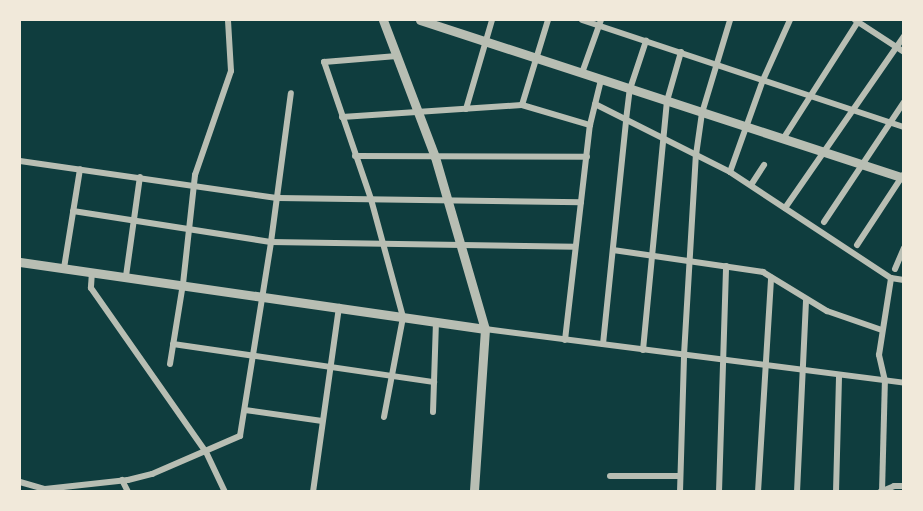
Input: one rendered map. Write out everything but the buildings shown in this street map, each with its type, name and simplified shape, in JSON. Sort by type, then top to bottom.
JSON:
[{"type":"street","points":[[170,364],[183,284],[194,184],[231,71],[228,20]]},
{"type":"street","points":[[383,20],[435,157],[485,329],[474,492]]},
{"type":"street","points":[[420,20],[433,22],[861,166],[903,177],[857,245]]},
{"type":"street","points":[[466,109],[492,20]]},
{"type":"street","points":[[522,105],[548,20]]},
{"type":"street","points":[[582,20],[600,22],[646,41],[903,127]]},
{"type":"street","points":[[680,492],[684,355],[696,155],[702,112],[730,20]]},
{"type":"street","points":[[730,172],[763,80],[790,20]]},
{"type":"street","points":[[783,139],[857,20],[903,52]]},
{"type":"street","points":[[582,73],[600,22]]},
{"type":"street","points":[[785,208],[903,36]]},
{"type":"street","points":[[603,344],[630,89],[646,41]]},
{"type":"street","points":[[643,350],[667,101],[681,52]]},
{"type":"street","points":[[384,417],[403,317],[371,199],[324,62],[397,56]]},
{"type":"street","points":[[565,340],[590,124],[601,80]]},
{"type":"street","points":[[20,482],[45,490],[153,474],[240,436],[272,242],[291,93]]},
{"type":"street","points":[[824,222],[903,102]]},
{"type":"street","points":[[595,104],[730,172],[891,278],[903,280]]},
{"type":"street","points":[[342,117],[522,105],[590,124]]},
{"type":"street","points":[[355,156],[586,157]]},
{"type":"street","points":[[20,160],[278,198],[581,202]]},
{"type":"street","points":[[751,185],[764,165]]},
{"type":"street","points":[[64,268],[80,169]]},
{"type":"street","points":[[126,276],[140,177]]},
{"type":"street","points":[[73,211],[272,242],[575,246]]},
{"type":"street","points":[[895,269],[903,248]]},
{"type":"street","points":[[613,250],[763,272],[827,311],[882,330]]},
{"type":"street","points":[[20,262],[565,340],[903,383]]},
{"type":"street","points":[[719,492],[726,266]]},
{"type":"street","points":[[92,272],[91,288],[206,452],[225,492]]},
{"type":"street","points":[[758,492],[771,277]]},
{"type":"street","points":[[891,278],[879,356],[885,381],[881,491],[894,486],[903,486]]},
{"type":"street","points":[[798,492],[801,370],[806,299]]},
{"type":"street","points":[[313,492],[339,307]]},
{"type":"street","points":[[433,412],[436,322]]},
{"type":"street","points":[[173,344],[434,382]]},
{"type":"street","points":[[836,492],[839,375]]},
{"type":"street","points":[[245,410],[322,421]]},
{"type":"street","points":[[610,476],[680,476]]},
{"type":"street","points":[[122,480],[128,492]]}]
